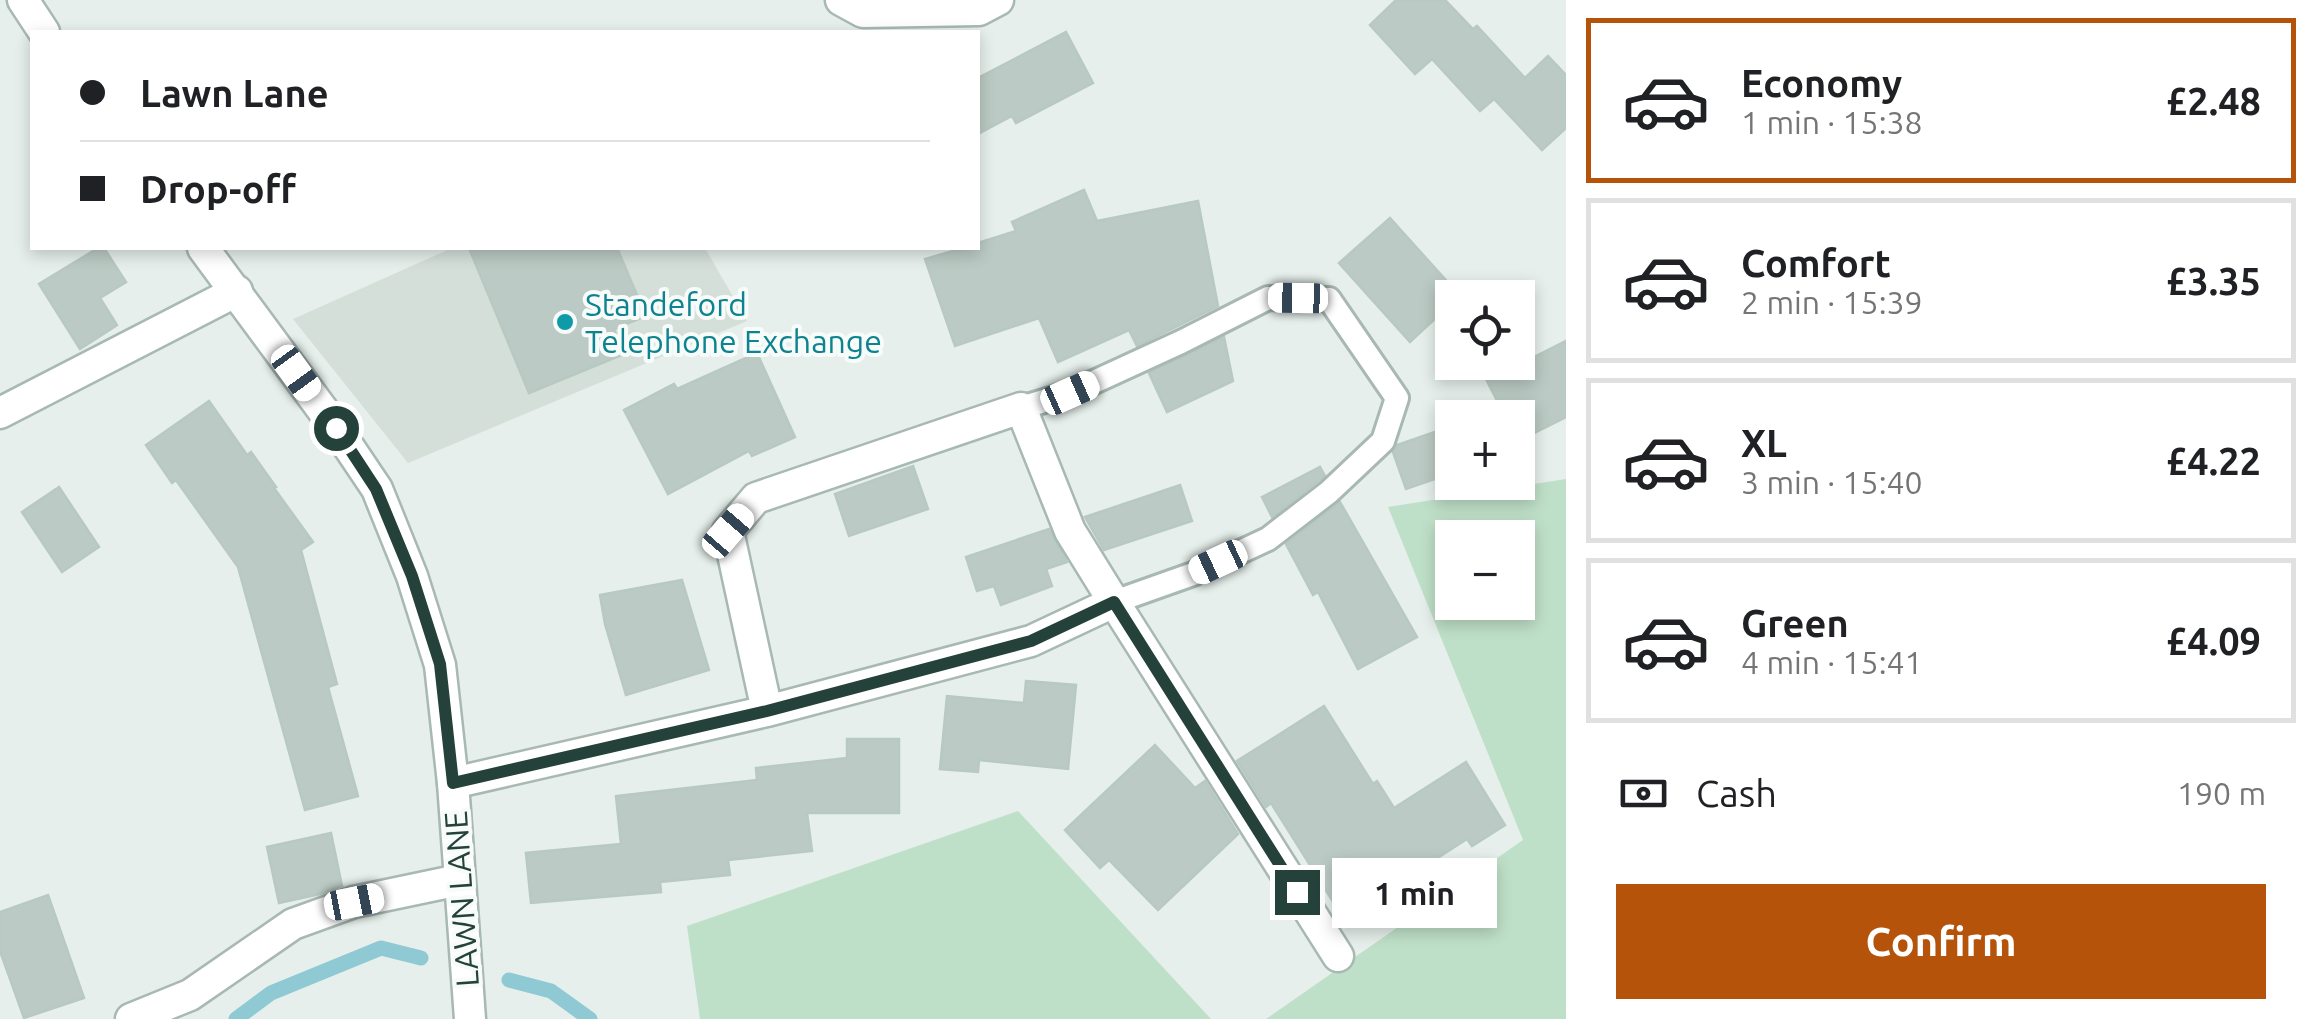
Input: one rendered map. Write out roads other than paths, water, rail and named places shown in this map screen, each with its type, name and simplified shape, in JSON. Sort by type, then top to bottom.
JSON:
[{"type":"street","points":[[23,0],[43,30]]},
{"type":"street","points":[[840,0],[863,12],[980,10],[998,0]]},
{"type":"street","name":"LAWN LANE","points":[[205,250],[336,428],[376,489],[412,576],[440,664],[470,1019]]},
{"type":"street","points":[[0,412],[237,291]]},
{"type":"street","points":[[767,711],[728,531],[756,498],[1021,408],[1070,530],[1338,956]]},
{"type":"street","points":[[453,783],[767,711],[1031,641],[1114,602]]},
{"type":"street","points":[[131,1019],[190,994],[293,924],[354,902],[459,880]]},
{"type":"lane","points":[[1021,408],[1070,393],[1268,298],[1329,299],[1398,398],[1384,441],[1330,492],[1268,539],[1193,574],[1114,602]]},
{"type":"waterway","points":[[236,1019],[271,993],[381,948],[421,958]]},
{"type":"waterway","points":[[509,980],[551,991],[590,1019]]},
{"type":"place","name":"Standeford Telephone Exchange","points":[[565,322]]}]
